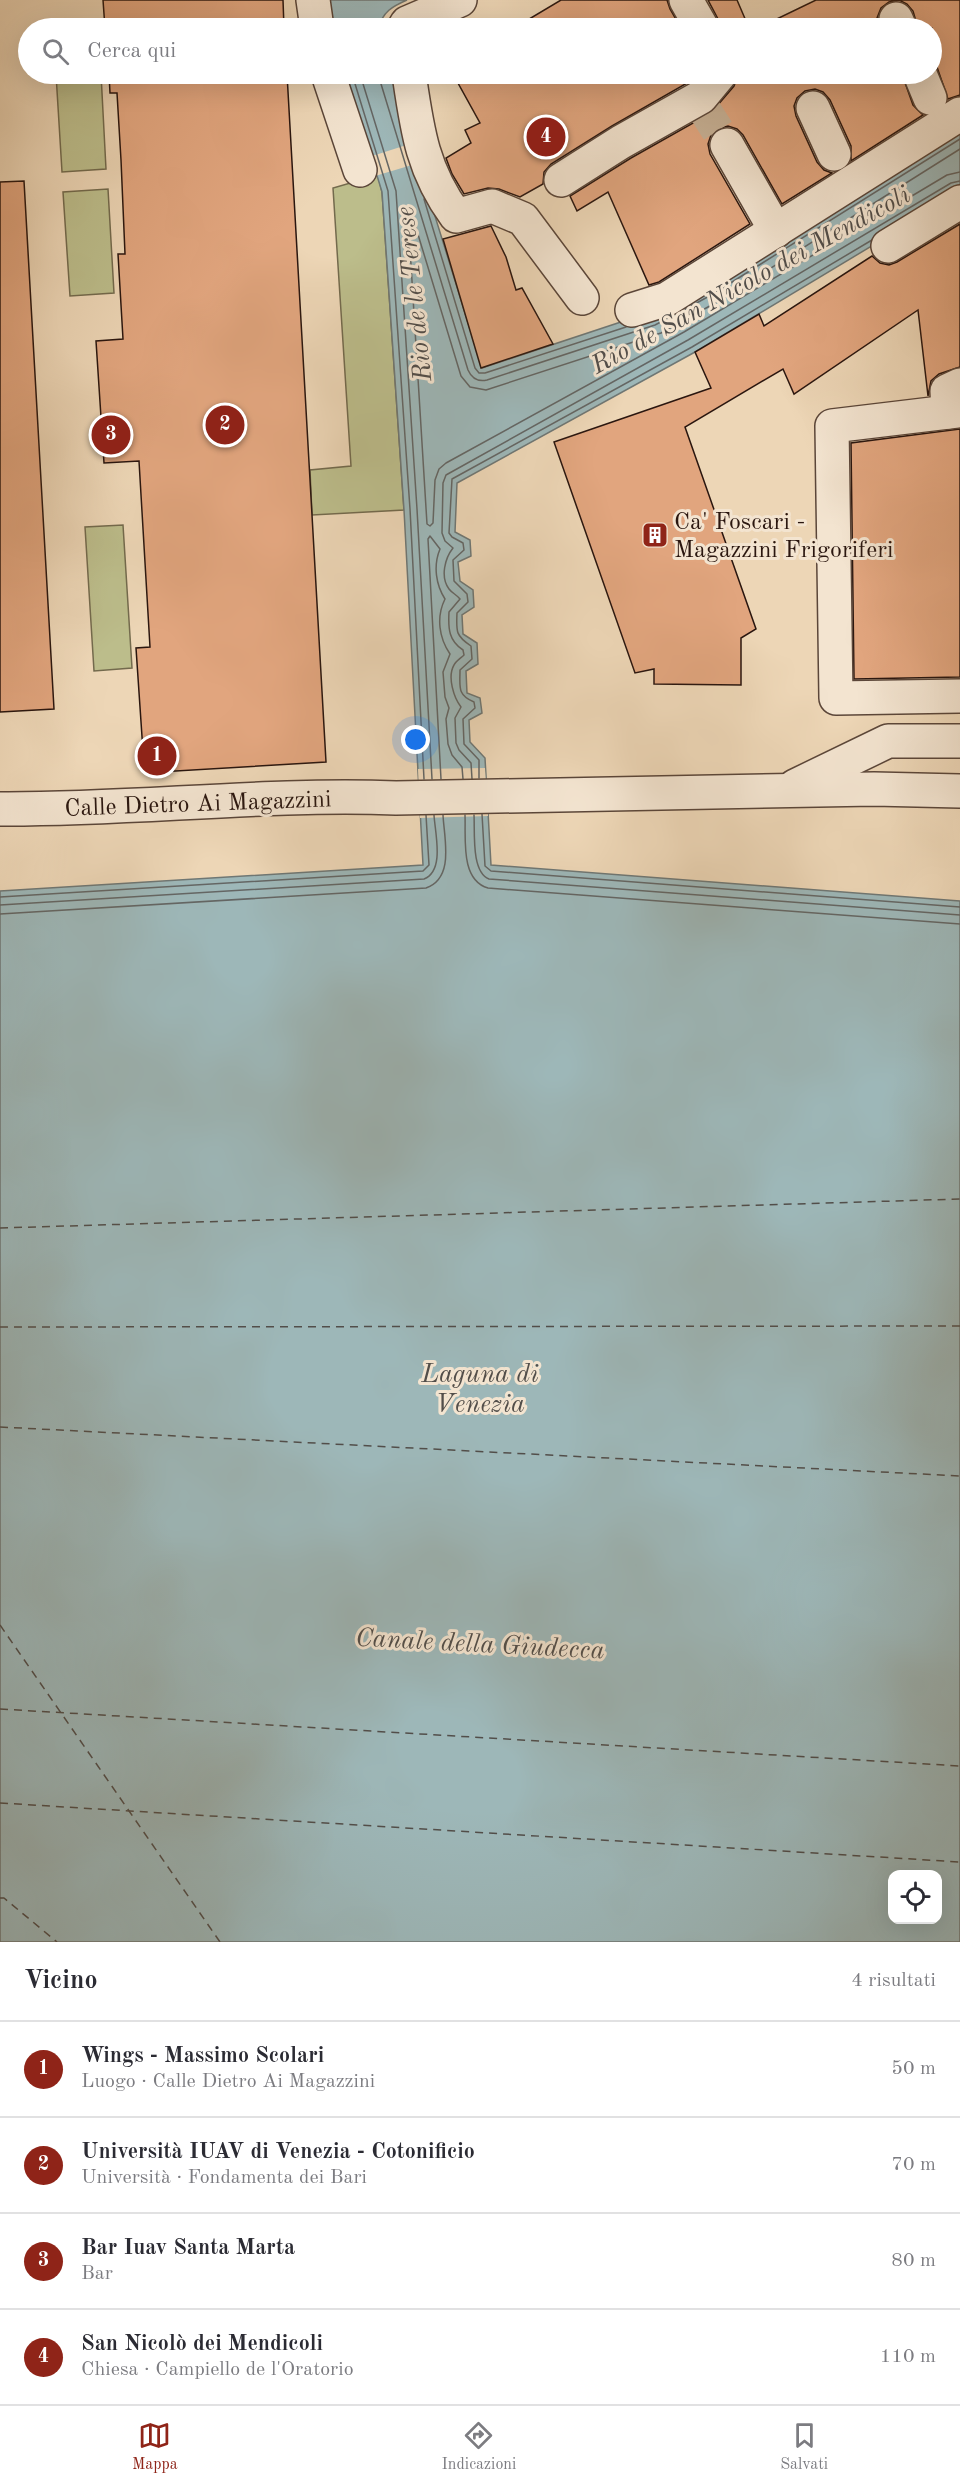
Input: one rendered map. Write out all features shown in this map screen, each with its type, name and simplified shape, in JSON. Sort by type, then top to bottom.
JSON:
[{"type":"street","points":[[313,0],[316,18]]},
{"type":"street","points":[[419,18],[460,0]]},
{"type":"street","points":[[687,0],[697,18]]},
{"type":"street","points":[[331,84],[360,170]]},
{"type":"street","points":[[410,84],[419,141],[444,200],[456,216],[492,206],[523,219],[582,298]]},
{"type":"street","points":[[561,180],[621,142],[699,101],[712,84]]},
{"type":"street","points":[[632,310],[667,299],[776,231],[842,172],[939,106]]},
{"type":"street","points":[[813,108],[842,172]]},
{"type":"street","points":[[727,145],[776,231]]},
{"type":"street","points":[[888,246],[960,202]]},
{"type":"street","points":[[955,403],[832,426],[836,698],[960,696]]},
{"type":"street","points":[[784,791],[888,741],[960,741]]},
{"type":"street","name":"Calle Dietro Ai Magazzini","points":[[0,809],[48,809],[324,796],[396,798],[784,791],[960,791]]},
{"type":"green space","points":[[57,84],[102,84],[106,169],[62,172]]},
{"type":"green space","points":[[378,175],[382,192],[404,510],[312,515],[310,470],[351,466],[333,188]]},
{"type":"green space","points":[[108,189],[114,293],[70,296],[63,192]]},
{"type":"green space","points":[[123,525],[132,668],[94,671],[85,527]]},
{"type":"water","points":[[324,0],[407,0],[389,10],[383,18],[329,18]]},
{"type":"water","name":"Laguna di Venezia","points":[[349,84],[394,84],[482,368],[651,312],[960,123],[960,193],[695,352],[457,483],[455,532],[470,540],[471,556],[458,562],[460,581],[473,590],[474,607],[462,615],[463,634],[477,643],[478,664],[466,671],[467,693],[480,698],[482,713],[469,720],[470,742],[485,758],[491,865],[960,901],[960,1942],[0,1942],[0,891],[423,865],[404,510],[382,192]]},
{"type":"pier","points":[[416,142],[422,162],[375,176],[369,157]]},
{"type":"pier","points":[[485,768],[488,816],[420,818],[418,769]]},
{"type":"building","points":[[103,0],[283,0],[284,18],[104,18]]},
{"type":"building","points":[[561,0],[667,0],[675,18],[531,18]]},
{"type":"building","points":[[708,0],[737,0],[745,18],[717,18]]},
{"type":"building","points":[[816,0],[899,0],[889,2],[881,8],[877,18],[779,18]]},
{"type":"building","points":[[899,0],[960,0],[960,95],[948,99],[942,82],[942,18],[915,18],[907,4]]},
{"type":"building","points":[[110,84],[288,84],[326,762],[159,772],[158,765],[144,766],[136,648],[150,647],[139,461],[104,463],[96,341],[123,339],[118,254],[125,254],[121,160],[117,93],[110,93]]},
{"type":"building","points":[[459,84],[686,84],[551,164],[544,172],[543,184],[520,197],[499,189],[488,188],[464,194],[452,174],[446,158],[471,143],[465,130],[480,123]]},
{"type":"building","points":[[735,84],[906,84],[913,105],[923,115],[851,161],[851,146],[830,100],[823,92],[815,89],[805,91],[797,98],[794,106],[796,116],[817,162],[824,170],[832,173],[782,204],[743,135],[737,129],[728,126],[717,129],[711,135],[708,144],[710,154],[750,224],[659,282],[649,285],[608,192],[577,211],[570,196],[631,158],[711,113]]},
{"type":"building","points":[[24,181],[54,709],[0,712],[0,182]]},
{"type":"building","name":"Ca' Foscari - Magazzini Frigoriferi","points":[[960,224],[960,367],[939,374],[931,381],[928,396],[918,310],[794,394],[783,369],[685,427],[756,629],[741,638],[741,685],[654,684],[654,669],[635,673],[554,442],[711,388],[695,352],[759,314],[764,326],[872,256],[880,263],[889,265]]},
{"type":"building","points":[[491,226],[506,257],[516,290],[522,288],[553,344],[481,368],[443,239]]},
{"type":"building","points":[[960,429],[960,677],[854,679],[851,443]]},
{"type":"ferry route","points":[[0,1228],[960,1199]]},
{"type":"ferry route","points":[[0,1327],[960,1326]]},
{"type":"ferry route","points":[[0,1427],[960,1476]]},
{"type":"ferry route","points":[[0,1625],[220,1942]]},
{"type":"ferry route","points":[[0,1709],[960,1766]]},
{"type":"ferry route","points":[[0,1803],[960,1862]]},
{"type":"ferry route","points":[[0,1898],[4,1898],[57,1942]]},
{"type":"tunnel","points":[[700,103],[727,145]]},
{"type":"place","name":"San Nicolò dei Mendicoli","points":[[546,137]]},
{"type":"place","name":"Università IUAV di Venezia - Cotonificio","points":[[225,425]]},
{"type":"place","name":"Bar Iuav Santa Marta","points":[[111,435]]},
{"type":"place","name":"Ca' Foscari - Magazzini Frigoriferi","points":[[655,535]]},
{"type":"place","name":"Wings - Massimo Scolari","points":[[157,756]]},
{"type":"water label","name":"Rio de San Nicolo dei Mendicoli","points":[[750,279]]},
{"type":"water label","name":"Rio de le Terese","points":[[413,294]]},
{"type":"water label","name":"Canale della Giudecca","points":[[480,1643]]}]
